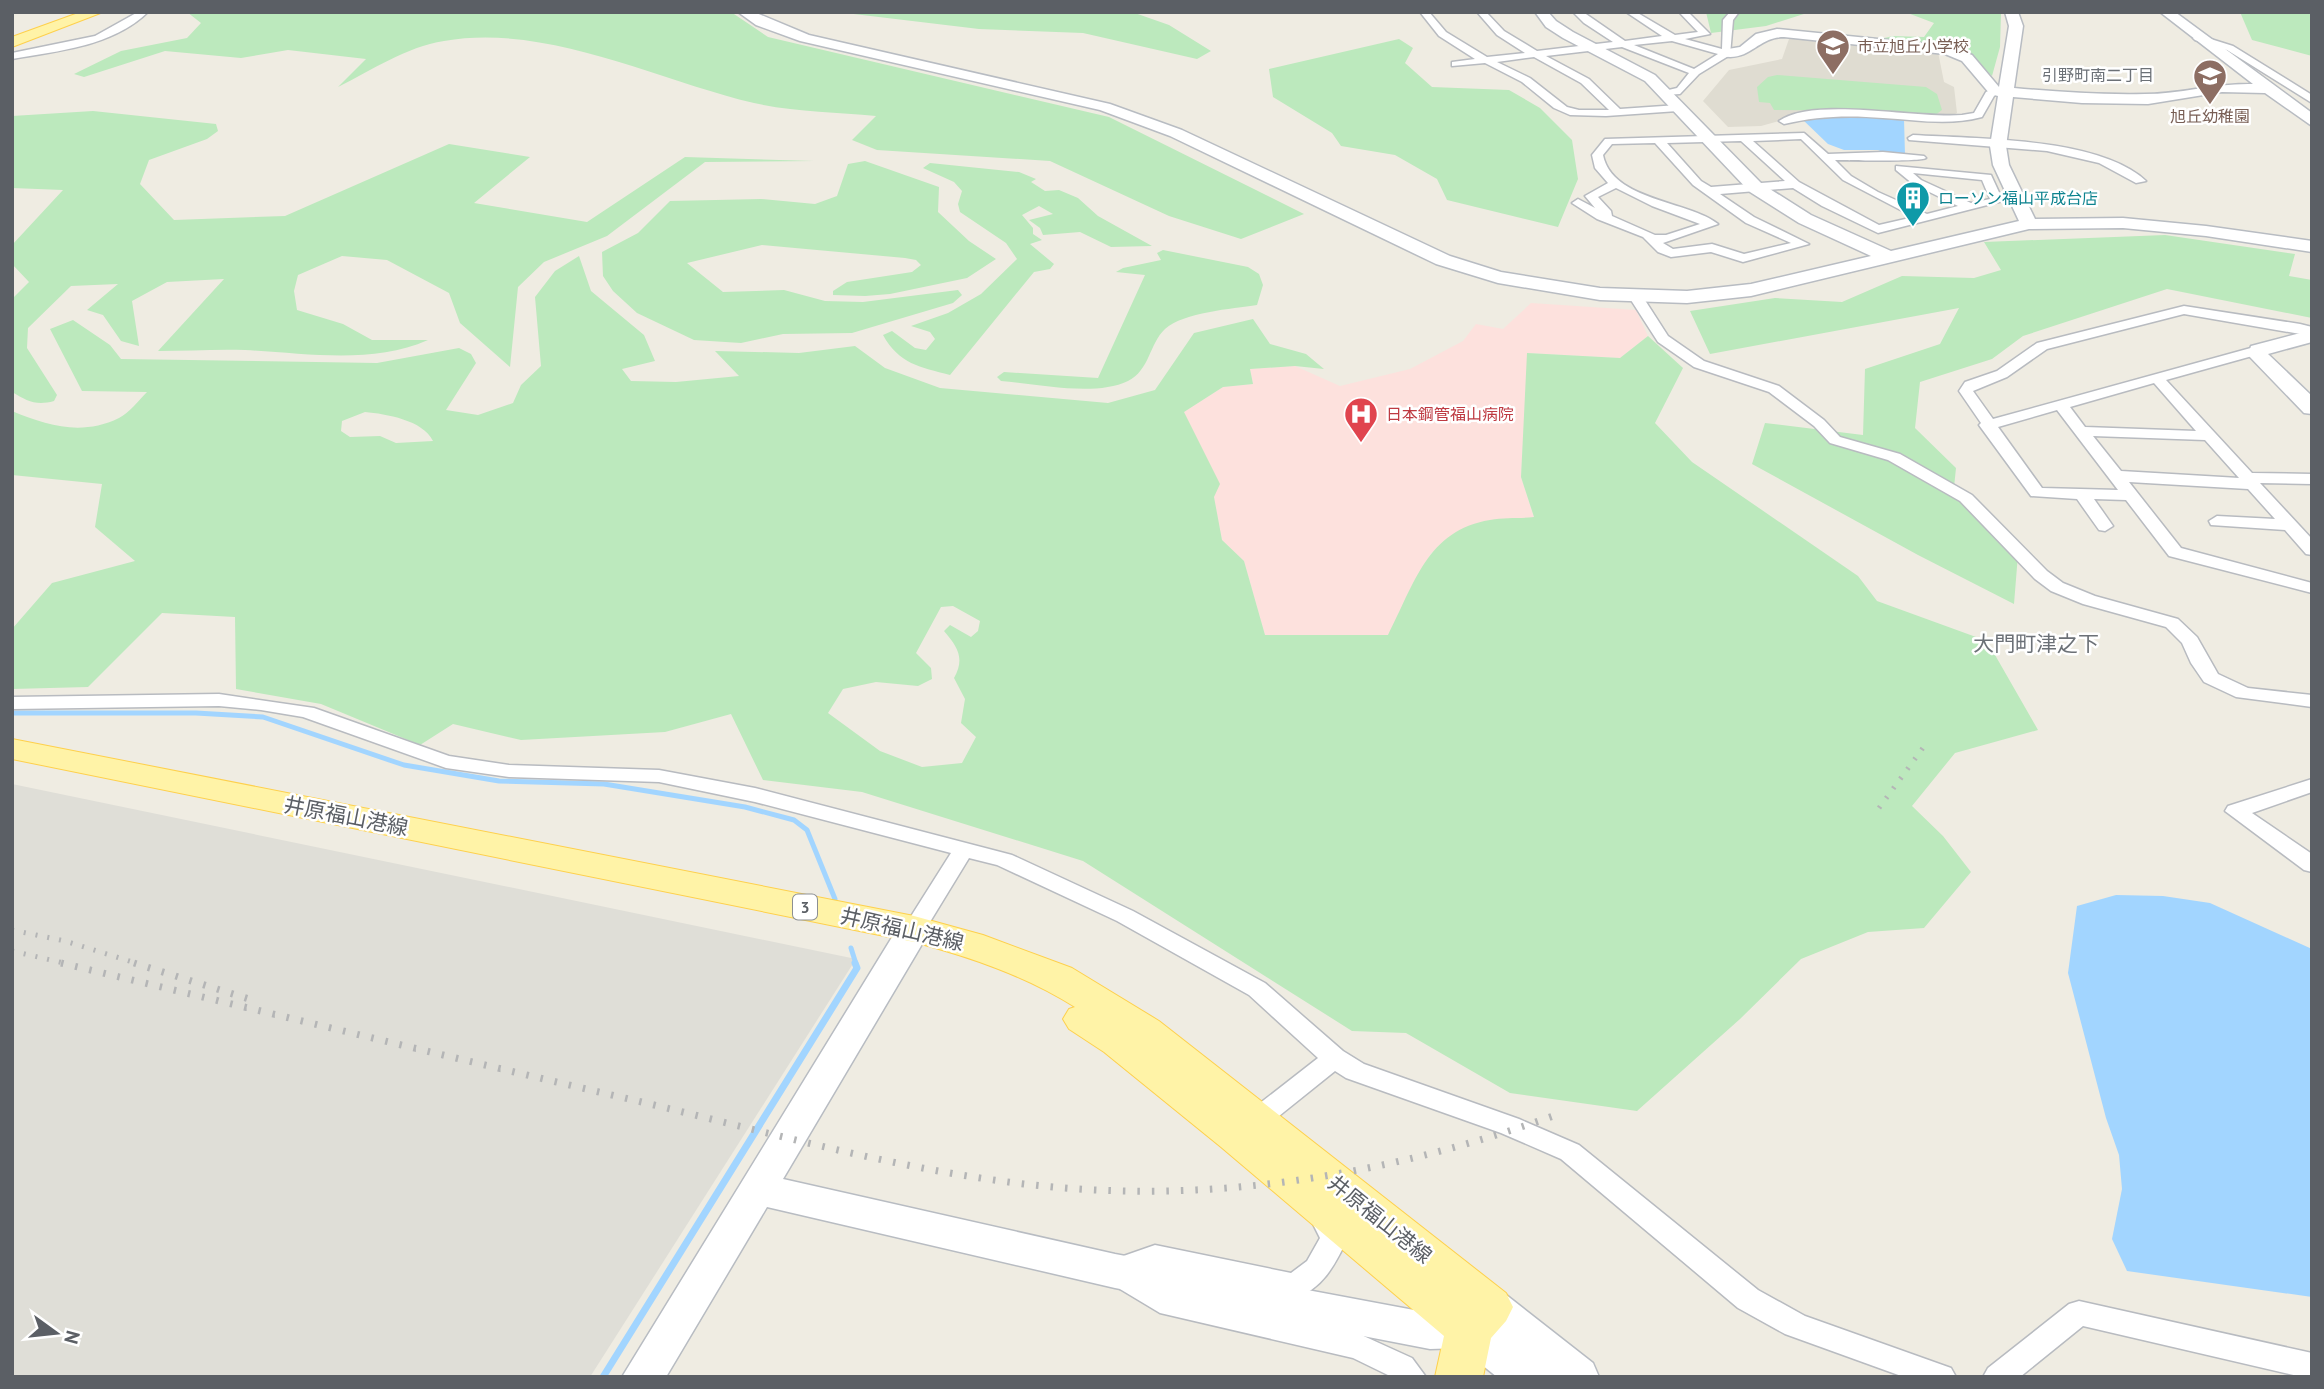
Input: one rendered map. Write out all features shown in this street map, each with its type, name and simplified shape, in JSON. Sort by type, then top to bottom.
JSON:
[{"type":"main road","points":[[12,39],[82,12]]},
{"type":"main road","points":[[12,39],[96,12]]},
{"type":"main road","name":"井原福山港線","points":[[12,750],[908,938],[1037,990],[1118,1041],[1247,1128],[1480,1318]]},
{"type":"main road","name":"井原福山港線","points":[[12,764],[908,938]]},
{"type":"main road","name":"井原福山港線","points":[[1247,1128],[1316,1202],[1480,1318]]},
{"type":"main road","points":[[1459,1377],[1480,1318]]},
{"type":"street","points":[[12,56],[98,39],[122,29],[144,12]]},
{"type":"street","points":[[744,12],[761,22],[805,37],[1105,107],[1176,133],[1468,269],[1532,284],[1636,297],[1687,297],[1751,290],[2029,224],[2135,223],[2312,247]]},
{"type":"street","points":[[1424,12],[1428,22],[1455,43],[1528,81],[1552,103],[1571,112],[1678,108]]},
{"type":"street","points":[[1481,12],[1487,22],[1501,33],[1587,82],[1616,111]]},
{"type":"street","points":[[1541,12],[1552,24],[1634,68],[1665,92],[1756,188],[1805,219],[1889,257]]},
{"type":"street","points":[[1577,12],[1589,25],[1673,68],[1695,72]]},
{"type":"street","points":[[1630,12],[1651,26],[1700,49],[1727,53],[1744,51],[1759,35],[1773,32],[1954,51],[1966,58],[2000,92]]},
{"type":"street","points":[[1455,64],[1705,34],[1683,12]]},
{"type":"street","points":[[1727,53],[1728,20],[1735,12]]},
{"type":"street","points":[[2011,12],[2016,26],[2000,92],[1995,164],[2029,224]]},
{"type":"street","points":[[2166,12],[2312,121]]},
{"type":"street","points":[[2198,38],[2230,48],[2312,100]]},
{"type":"street","points":[[1665,92],[1680,91],[1695,72],[1727,53]]},
{"type":"street","points":[[1784,121],[1807,114],[1842,113],[1951,120],[1970,118],[1978,115],[1990,94],[2000,92],[2135,99],[2170,97],[2222,88],[2272,89]]},
{"type":"street","points":[[1578,203],[1649,236],[1667,239],[1717,225],[1614,184],[1600,169],[1597,157],[1600,148],[1609,141],[1804,136],[1847,178],[1924,217]]},
{"type":"street","points":[[1744,138],[1795,184],[1878,229],[1997,201],[1987,177],[1900,168]]},
{"type":"street","points":[[1913,138],[2047,148],[2103,160],[2140,181]]},
{"type":"street","points":[[1614,184],[1591,196],[1608,216],[1644,228],[1662,250],[1671,253],[1712,248],[1743,258],[1802,244],[1750,220],[1697,183],[1658,140]]},
{"type":"street","points":[[1827,157],[1882,155],[1962,162]]},
{"type":"street","points":[[1882,155],[1917,182],[1969,207]]},
{"type":"street","points":[[1711,191],[1795,184]]},
{"type":"street","points":[[1736,222],[1750,220]]},
{"type":"street","points":[[1636,297],[1663,339],[1699,364],[1774,389],[1819,423],[1835,440],[1894,457],[1966,498],[2041,575],[2057,587],[2089,600],[2172,622],[2190,641],[2200,663],[2211,678],[2243,693],[2288,701],[2312,701]]},
{"type":"street","points":[[2131,495],[2037,493],[1987,425],[1966,391],[1970,385],[2002,374],[2042,345],[2184,310],[2260,321],[2312,334]]},
{"type":"street","points":[[1987,425],[2312,334]]},
{"type":"street","points":[[2258,351],[2258,355],[2312,408]]},
{"type":"street","points":[[2156,377],[2312,550]]},
{"type":"street","points":[[2060,404],[2175,552],[2312,588]]},
{"type":"street","points":[[2081,431],[2209,436]]},
{"type":"street","points":[[2116,476],[2251,481],[2312,480]]},
{"type":"street","points":[[2082,494],[2105,526]]},
{"type":"street","points":[[2217,521],[2290,525]]},
{"type":"street","points":[[12,703],[192,700],[261,704],[307,712],[446,762],[509,771],[659,776],[755,795],[1004,860],[1125,916],[1257,989],[1334,1058],[1355,1071],[1510,1126],[1570,1152],[1748,1298],[1795,1325],[1941,1377]]},
{"type":"street","points":[[2312,785],[2235,811],[2312,865]]},
{"type":"street","points":[[643,1377],[963,851]]},
{"type":"street","points":[[1247,1128],[1334,1058]]},
{"type":"street","points":[[757,1189],[1115,1271],[1430,1331],[1480,1318],[1578,1377]]},
{"type":"street","points":[[1115,1271],[1155,1257],[1295,1286],[1317,1269],[1334,1238],[1316,1202]]},
{"type":"street","points":[[1115,1271],[1160,1301],[1357,1346],[1402,1367],[1411,1377]]},
{"type":"street","points":[[1998,1377],[2079,1313],[2312,1366]]},
{"type":"street","points":[[1480,1318],[1529,1377]]},
{"type":"shaded area","name":"市立旭丘小学校","points":[[1805,36],[1938,52],[1944,82],[1954,87],[1957,113],[1951,116],[1807,113],[1761,126],[1728,127],[1703,101],[1729,70],[1782,59],[1789,39]]},
{"type":"shaded area","name":"日本鋼管福山病院","points":[[1531,303],[1636,310],[1648,336],[1620,358],[1528,353],[1521,477],[1534,518],[1490,520],[1431,553],[1388,636],[1265,635],[1244,561],[1222,540],[1214,497],[1184,412],[1223,387],[1253,384],[1250,369],[1295,366],[1340,386],[1410,369],[1463,341],[1476,324],[1503,329]]},
{"type":"shaded area","points":[[12,784],[856,959],[590,1377],[12,1377]]},
{"type":"green space","points":[[187,12],[731,12],[768,37],[1109,117],[1304,214],[1241,239],[1169,216],[1050,161],[877,150],[852,140],[876,116],[799,110],[754,103],[601,57],[522,40],[483,38],[430,44],[390,60],[338,87],[366,59],[288,50],[241,58],[165,51],[84,77],[74,74],[121,51],[187,38],[201,23]]},
{"type":"green space","points":[[837,12],[1132,12],[1169,25],[1211,51],[1197,59],[1083,33],[979,29]]},
{"type":"green space","points":[[1706,12],[1810,12],[1766,26],[1711,33]]},
{"type":"green space","points":[[1905,12],[2001,13],[2000,47],[1992,76],[1959,46],[1880,39],[1893,36],[1924,37],[1934,23]]},
{"type":"green space","points":[[2240,12],[2312,12],[2312,56],[2252,40]]},
{"type":"green space","points":[[1399,39],[1413,48],[1405,63],[1432,87],[1509,90],[1540,108],[1572,140],[1578,179],[1558,227],[1447,200],[1437,179],[1395,155],[1341,146],[1332,133],[1273,97],[1269,69]]},
{"type":"green space","points":[[1777,75],[1926,87],[1937,94],[1942,110],[1934,116],[1873,111],[1774,110],[1770,103],[1759,102],[1757,87],[1768,77]]},
{"type":"green space","points":[[93,111],[216,124],[218,131],[207,139],[149,160],[140,184],[174,220],[285,216],[449,144],[530,157],[474,203],[587,222],[685,157],[814,161],[705,162],[607,236],[544,262],[518,287],[510,367],[460,323],[449,293],[387,260],[342,256],[298,275],[294,291],[297,310],[343,324],[372,340],[428,340],[384,353],[338,356],[234,350],[158,351],[224,279],[167,282],[132,301],[139,346],[121,341],[103,315],[87,310],[118,284],[71,286],[28,328],[27,348],[57,395],[54,401],[32,402],[12,392],[12,299],[29,282],[12,264],[12,245],[63,190],[12,188],[12,116]]},
{"type":"green space","points":[[865,161],[939,187],[938,212],[969,241],[996,259],[967,278],[890,294],[865,296],[833,295],[833,291],[847,282],[912,272],[921,265],[916,260],[905,258],[762,245],[687,263],[723,292],[784,290],[825,301],[863,302],[958,290],[962,295],[953,303],[852,333],[783,334],[741,343],[694,340],[637,313],[613,291],[603,276],[602,252],[638,233],[670,201],[761,199],[815,204],[837,196],[848,164]]},
{"type":"green space","points":[[930,163],[1019,172],[1036,179],[1031,182],[1045,191],[1059,190],[1078,198],[1098,216],[1152,246],[1111,247],[1080,232],[1043,235],[1040,228],[1029,220],[1053,214],[1039,206],[1022,215],[1033,228],[1033,234],[1042,240],[1030,244],[1054,264],[1050,269],[1034,272],[950,375],[911,363],[889,345],[883,335],[892,331],[915,348],[926,350],[935,339],[930,332],[911,326],[948,313],[981,294],[1017,259],[1006,243],[960,212],[958,204],[962,191],[954,182],[923,168]]},
{"type":"green space","points":[[2165,235],[2295,254],[2289,276],[2312,280],[2312,318],[2167,289],[2023,336],[1992,359],[1920,382],[1915,428],[1956,468],[1953,497],[2019,542],[2014,604],[1752,464],[1765,423],[1863,435],[1865,369],[1940,344],[1959,308],[1710,354],[1690,311],[1775,298],[1842,302],[1902,276],[1974,278],[2001,270],[1984,242]]},
{"type":"green space","points":[[1163,250],[1248,267],[1259,274],[1263,285],[1257,305],[1209,312],[1173,323],[1160,335],[1141,370],[1128,381],[1115,386],[1066,388],[1001,381],[997,377],[1004,372],[1098,378],[1145,275],[1116,272],[1161,260],[1157,253]]},
{"type":"green space","points":[[579,256],[591,291],[644,335],[655,361],[622,369],[631,381],[676,382],[739,376],[715,351],[799,353],[855,346],[885,368],[940,388],[1108,403],[1155,390],[1194,333],[1253,319],[1270,344],[1306,354],[1324,369],[1295,366],[1250,369],[1253,384],[1223,387],[1184,412],[1220,484],[1214,497],[1222,540],[1244,561],[1265,635],[1388,635],[1425,562],[1451,535],[1490,520],[1534,517],[1521,477],[1527,353],[1620,358],[1648,336],[1683,368],[1655,423],[1692,462],[1858,576],[1877,601],[1987,641],[2038,730],[1955,753],[1912,806],[1943,836],[1971,872],[1924,928],[1868,932],[1801,959],[1740,1019],[1637,1111],[1510,1093],[1406,1033],[1352,1031],[1083,861],[862,792],[763,780],[731,714],[665,732],[521,740],[453,724],[420,745],[321,704],[236,689],[235,617],[162,613],[88,687],[12,689],[12,629],[52,583],[135,561],[95,527],[102,484],[12,475],[12,411],[52,425],[92,427],[123,416],[147,392],[82,391],[50,329],[73,320],[110,345],[121,359],[377,363],[459,348],[471,354],[476,363],[446,410],[478,415],[513,403],[521,385],[541,366],[535,297],[555,271]],"holes":[[[365,412],[413,423],[433,441],[396,443],[380,436],[350,437],[341,431],[342,421]],[[953,606],[980,621],[978,631],[971,637],[950,625],[944,631],[958,653],[959,665],[954,678],[965,699],[961,723],[976,737],[962,763],[922,767],[880,751],[828,713],[843,689],[876,682],[918,686],[932,679],[931,668],[916,653],[941,607]]]},
{"type":"water","points":[[1865,115],[1904,119],[1905,155],[1887,154],[1878,150],[1844,150],[1828,144],[1802,119],[1811,116]]},
{"type":"water","points":[[2116,895],[2163,896],[2210,903],[2312,949],[2312,1297],[2127,1271],[2112,1239],[2122,1189],[2119,1155],[2106,1118],[2068,973],[2077,906]]},
{"type":"waterway","points":[[12,713],[196,713],[263,717],[404,765],[499,781],[604,784],[745,807],[794,820],[807,830],[835,899]]},
{"type":"waterway","points":[[851,948],[856,964]]},
{"type":"waterway","points":[[603,1377],[857,968],[855,963]]},
{"type":"railway","points":[[1879,808],[1928,741]]},
{"type":"railway","points":[[12,930],[65,941],[139,964]]},
{"type":"railway","points":[[12,951],[68,964]]},
{"type":"railway","points":[[61,963],[886,1161],[991,1180],[1043,1186],[1109,1191],[1174,1191],[1303,1179],[1431,1154],[1556,1115]]},
{"type":"railway","points":[[134,963],[252,1000]]},
{"type":"place","name":"市立旭丘小学校","points":[[1833,76]]},
{"type":"place","name":"旭丘幼稚園","points":[[2210,106]]},
{"type":"place","name":"ローソン福山平成台店","points":[[1913,228]]},
{"type":"place","name":"日本鋼管福山病院","points":[[1361,444]]},
{"type":"district","name":"引野町南二丁目","points":[[2098,75]]},
{"type":"district","name":"大門町津之下","points":[[2036,643]]}]
